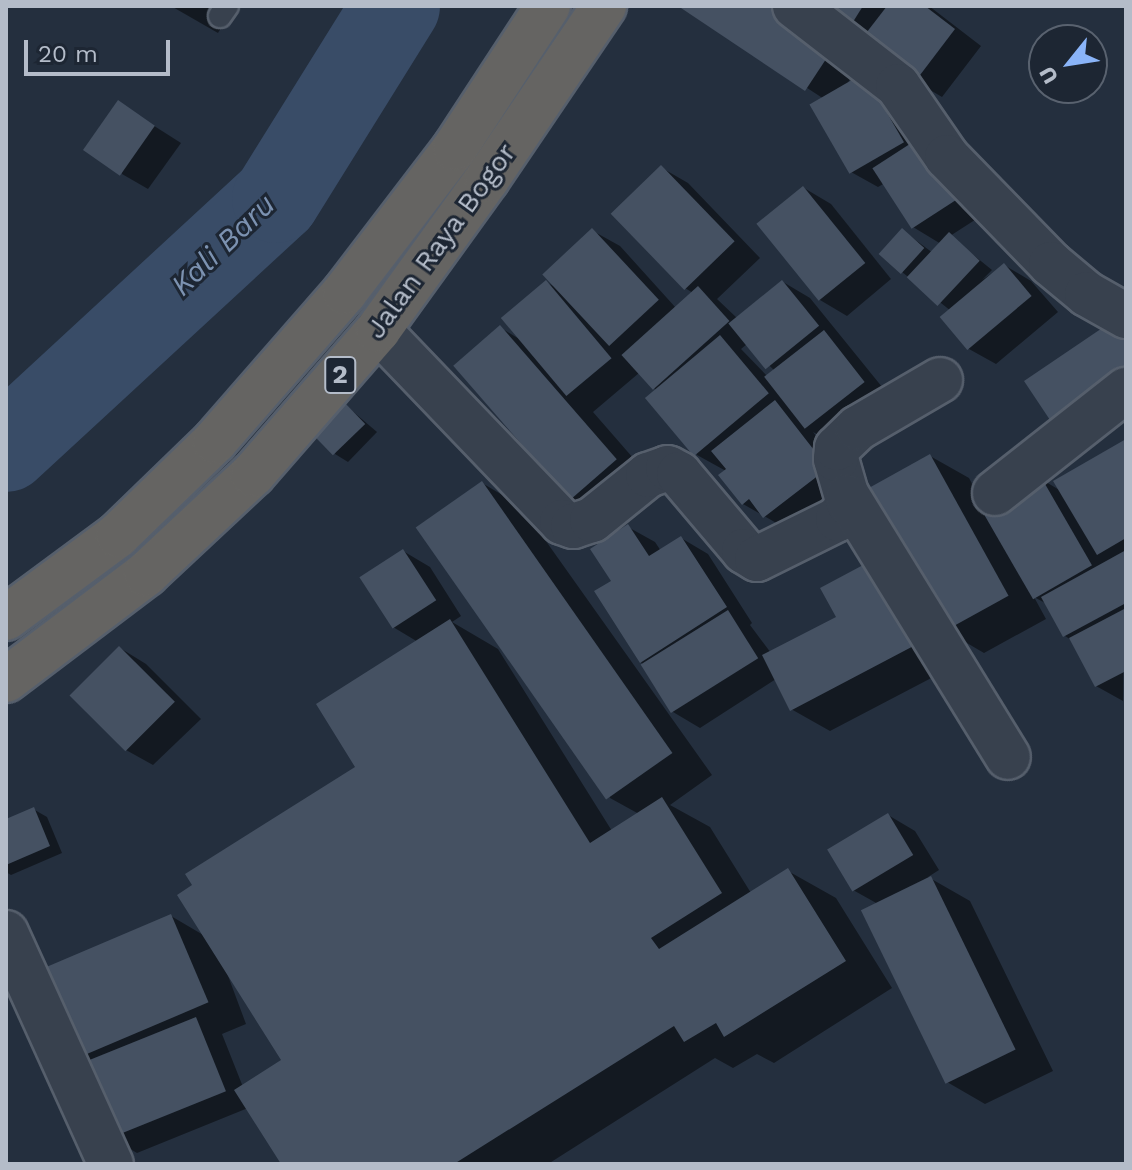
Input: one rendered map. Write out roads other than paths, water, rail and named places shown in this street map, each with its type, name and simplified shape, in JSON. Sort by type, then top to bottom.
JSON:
[{"type":"highway","name":"Jalan Raya Bogor","points":[[6,618],[118,535],[215,441],[345,292],[455,148],[548,6]]},
{"type":"highway","name":"Jalan Raya Bogor","points":[[6,680],[146,574],[242,484],[378,330],[487,179],[604,6]]},
{"type":"street","points":[[795,6],[898,86],[947,157],[1051,264],[1087,294],[1126,316]]},
{"type":"street","points":[[378,330],[553,513],[573,526],[592,520],[648,475],[668,468],[679,474],[744,551],[757,559],[838,519],[849,504],[836,459],[837,448],[858,428],[940,380]]},
{"type":"street","points":[[995,493],[1126,390]]},
{"type":"street","points":[[848,497],[1008,757]]},
{"type":"street","points":[[6,933],[111,1164]]},
{"type":"waterway","name":"Kali Baru","points":[[6,448],[276,199],[396,6]]}]
